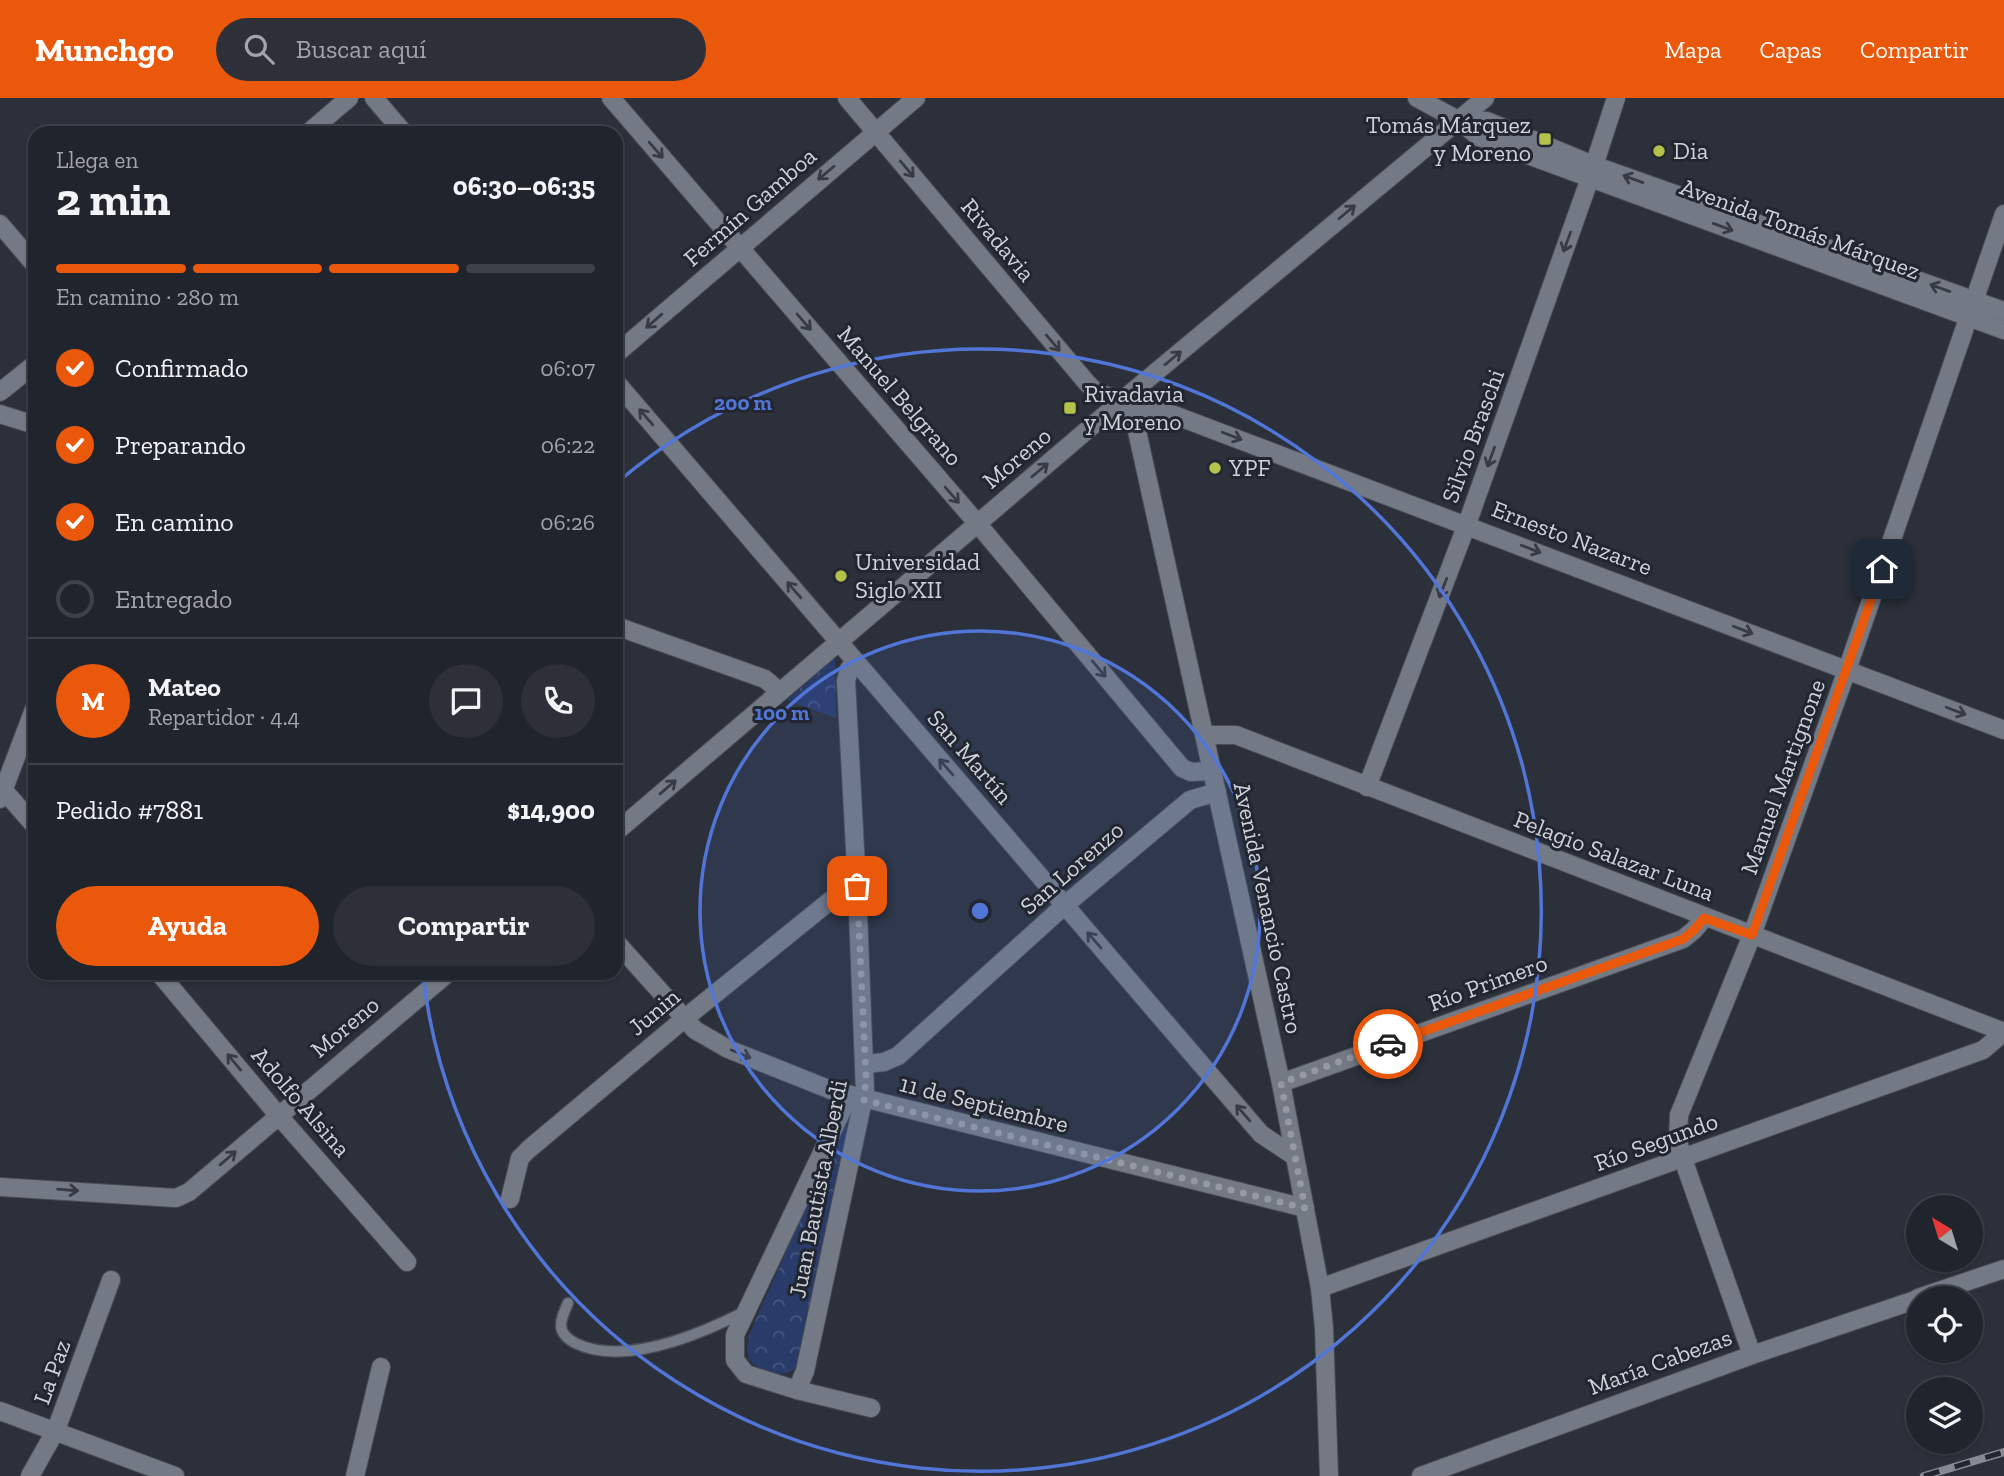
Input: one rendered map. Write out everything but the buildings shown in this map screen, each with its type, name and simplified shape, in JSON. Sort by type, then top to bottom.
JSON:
[{"type":"street","points":[[316,126],[349,98]]},
{"type":"street","points":[[374,98],[398,126]]},
{"type":"street","name":"Manuel Belgrano","points":[[611,98],[977,523],[1182,768],[1191,772],[1213,771]]},
{"type":"street","name":"Rivadavia","points":[[847,98],[1087,383],[1095,391],[1120,402]]},
{"type":"street","name":"Fermín Gamboa","points":[[623,348],[916,98]]},
{"type":"street","name":"Avenida Tomás Márquez","points":[[1417,98],[1458,120],[1479,137],[1592,171],[1971,309],[2004,330]]},
{"type":"street","name":"Moreno","points":[[623,826],[1120,402],[1485,98]]},
{"type":"street","name":"Silvio Braschi","points":[[1367,787],[1467,524],[1616,98]]},
{"type":"street","name":"Manuel Martignone","points":[[1752,1354],[1683,1159],[1678,1141],[1679,1115],[1752,935],[1847,670],[2004,214]]},
{"type":"street","points":[[0,224],[28,257]]},
{"type":"street","name":"Avenida Tomás Márquez","points":[[1971,309],[2004,311]]},
{"type":"street","points":[[0,392],[28,370]]},
{"type":"street","name":"San Martín","points":[[623,390],[1261,1134],[1294,1156]]},
{"type":"street","name":"Ernesto Nazarre","points":[[1120,402],[1174,415],[2004,730]]},
{"type":"street","name":"Avenida Venancio Castro","points":[[1120,402],[1135,422],[1138,432],[1281,1083],[1320,1288],[1325,1341],[1329,1476]]},
{"type":"street","points":[[0,414],[28,423]]},
{"type":"street","points":[[623,628],[765,679],[779,691]]},
{"type":"street","name":"Juan Bautista Alberdi","points":[[856,662],[849,669],[846,681],[866,1064],[856,1098],[805,1371],[797,1390],[746,1374],[735,1360],[735,1335],[856,1098]]},
{"type":"street","points":[[28,724],[1,792],[28,819]]},
{"type":"street","name":"Pelagio Salazar Luna","points":[[1205,735],[1236,736],[2004,1032]]},
{"type":"street","name":"San Lorenzo","points":[[866,1064],[884,1062],[898,1056],[1065,905],[1190,800],[1217,792]]},
{"type":"street","name":"Junin","points":[[510,1199],[520,1158],[529,1149],[836,896],[857,886]]},
{"type":"street","name":"Río Primero","points":[[1281,1083],[1683,939],[1704,918]]},
{"type":"street","name":"11 de Septiembre","points":[[623,950],[695,1030],[728,1049],[856,1098],[1305,1208]]},
{"type":"street","name":"Adolfo Alsina","points":[[165,980],[278,1115],[407,1262]]},
{"type":"street","name":"Moreno","points":[[0,1187],[176,1198],[190,1192],[440,980]]},
{"type":"street","name":"Río Segundo","points":[[1320,1288],[1983,1050],[2004,1032]]},
{"type":"street","name":"María Cabezas","points":[[1954,1286],[2004,1269]]},
{"type":"street","name":"La Paz","points":[[30,1476],[56,1430],[111,1280]]},
{"type":"street","name":"María Cabezas","points":[[1421,1476],[1752,1354],[1906,1302]]},
{"type":"street","points":[[355,1476],[381,1367]]},
{"type":"street","points":[[797,1390],[871,1409]]},
{"type":"street","points":[[0,1411],[175,1476]]},
{"type":"lane","points":[[568,1303],[559,1322],[564,1336],[583,1346],[629,1352],[679,1339],[748,1310]]},
{"type":"green space","points":[[835,657],[836,718],[787,700]]},
{"type":"green space","points":[[846,1126],[849,1130],[797,1366],[787,1373],[766,1371],[749,1359],[749,1335],[840,1130]]},
{"type":"railway","points":[[1924,1476],[2004,1452]]},
{"type":"way so far","points":[[857,886],[866,1077],[864,1100],[1305,1208],[1281,1083],[1388,1044]]},
{"type":"place","name":"Tomás Márquez y Moreno","points":[[1545,139]]},
{"type":"place","name":"Dia","points":[[1659,151]]},
{"type":"place","name":"Rivadavia y Moreno","points":[[1070,408]]},
{"type":"place","name":"YPF","points":[[1215,468]]},
{"type":"place","name":"Universidad Siglo XII","points":[[841,576]]},
{"type":"route","points":[[1388,1044],[1683,939],[1704,918],[1752,935],[1882,569]]}]
